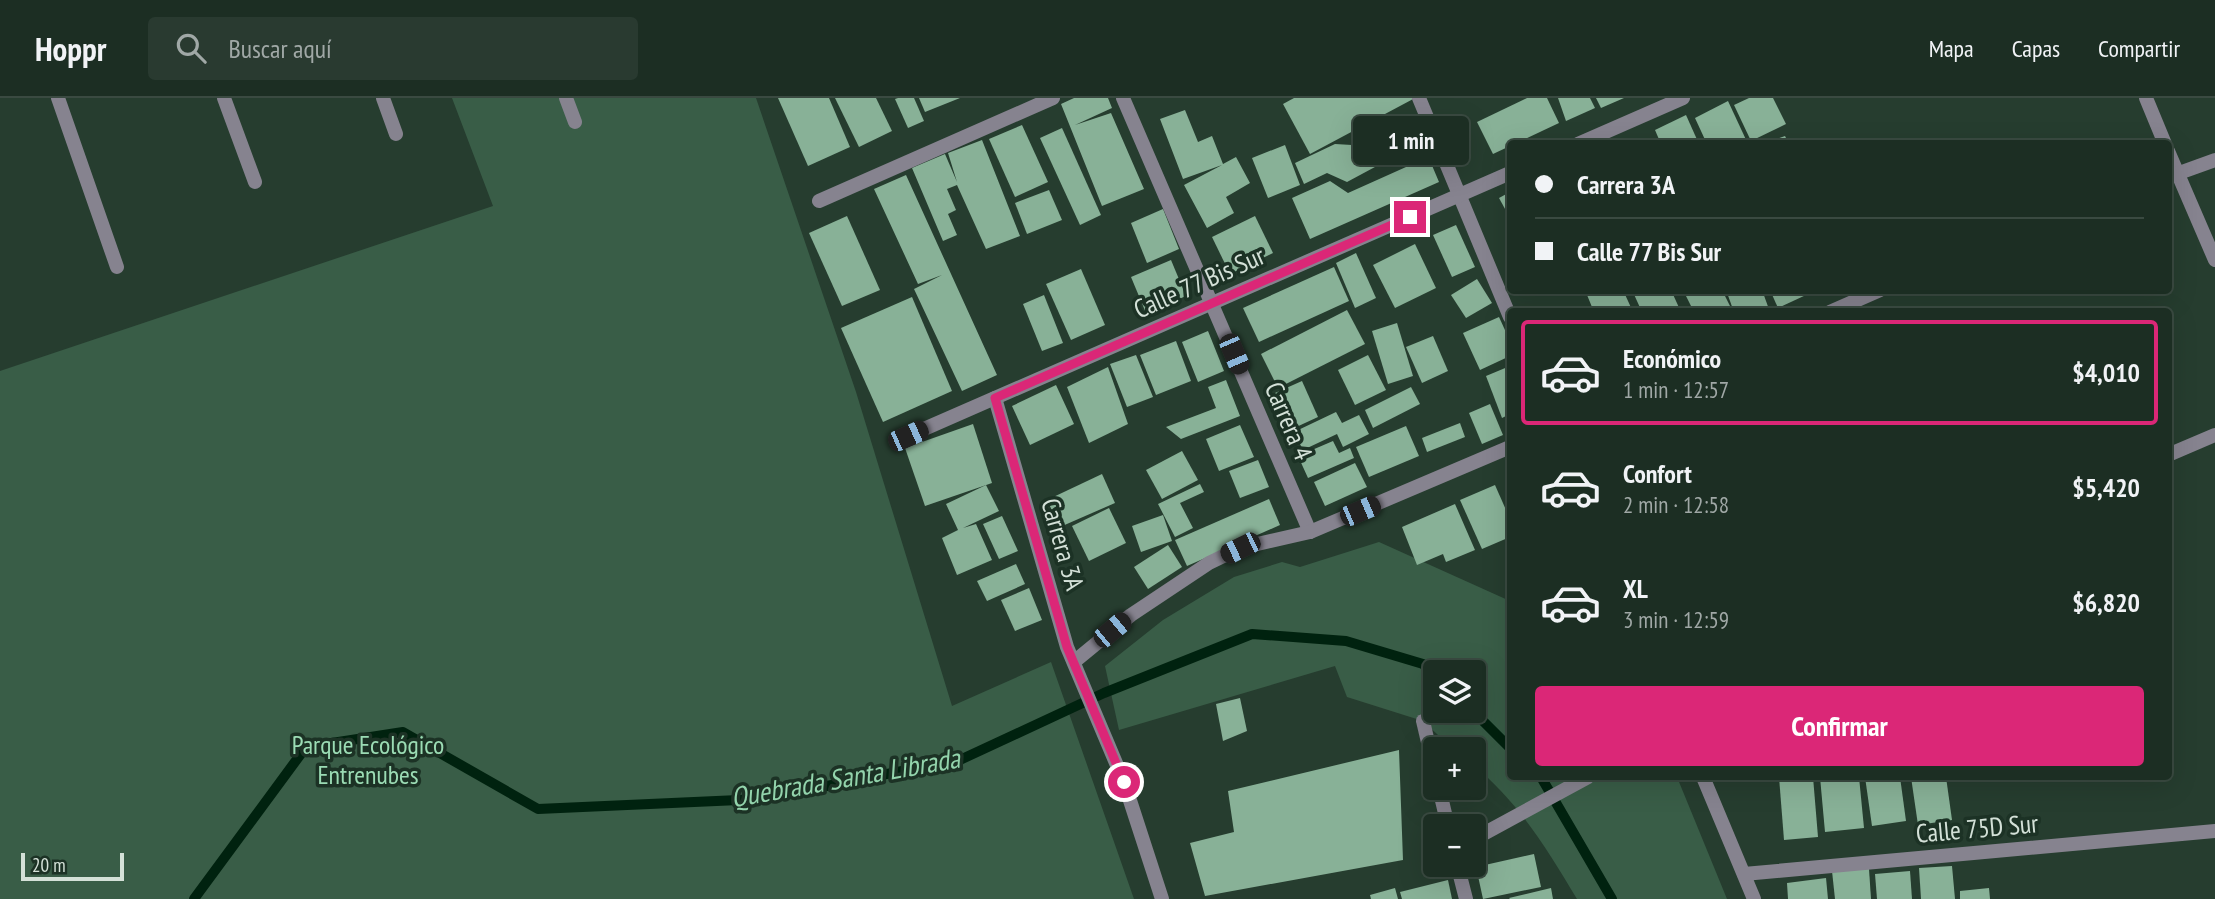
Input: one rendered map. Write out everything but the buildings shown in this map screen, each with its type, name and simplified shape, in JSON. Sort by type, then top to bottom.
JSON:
[{"type":"street","points":[[58,98],[117,267]]},
{"type":"street","points":[[224,98],[255,181]]},
{"type":"street","points":[[383,98],[396,134]]},
{"type":"street","points":[[566,98],[575,122]]},
{"type":"street","points":[[819,201],[1053,98]]},
{"type":"street","name":"Carrera 4","points":[[1123,98],[1310,532]]},
{"type":"street","points":[[1419,98],[1507,310]]},
{"type":"street","points":[[1587,140],[1683,98]]},
{"type":"street","points":[[2146,98],[2163,140]]},
{"type":"street","points":[[2215,160],[2173,175],[2215,260]]},
{"type":"street","name":"Calle 77 Bis Sur","points":[[908,436],[1507,174]]},
{"type":"street","points":[[1839,308],[1871,294]]},
{"type":"street","name":"Carrera 3A","points":[[995,398],[1067,647],[1124,782],[1162,899]]},
{"type":"street","points":[[2172,453],[2215,435]]},
{"type":"street","points":[[1075,662],[1131,615],[1209,563],[1240,548],[1310,532],[1507,448]]},
{"type":"street","points":[[1486,832],[1582,780]]},
{"type":"street","points":[[1704,780],[1754,899]]},
{"type":"street","name":"Calle 75D Sur","points":[[1744,874],[2215,831]]},
{"type":"street","points":[[1460,877],[1466,899]]},
{"type":"green space","name":"Parque Ecológico Entrenubes","points":[[452,98],[756,98],[856,392],[952,706],[1051,662],[1134,899],[0,899],[0,371],[493,206]]},
{"type":"green space","points":[[1379,542],[1507,600],[1507,780],[1678,780],[1727,899],[1577,899],[1518,811],[1486,776],[1486,737],[1440,737],[1425,723],[1486,723],[1486,660],[1423,660],[1423,721],[1347,697],[1335,666],[1119,730],[1105,666],[1163,620],[1234,577],[1282,562],[1300,567]]},
{"type":"waterway","name":"Quebrada Santa Librada","points":[[194,899],[306,747],[403,732],[538,809],[761,799],[962,759],[1104,693],[1252,634],[1346,641],[1423,664]]},
{"type":"waterway","name":"Quebrada Santa Librada","points":[[1485,723],[1507,745]]},
{"type":"waterway","name":"Quebrada Santa Librada","points":[[1543,780],[1612,899]]},
{"type":"route","points":[[1124,782],[1067,647],[995,398],[1410,217]]}]
